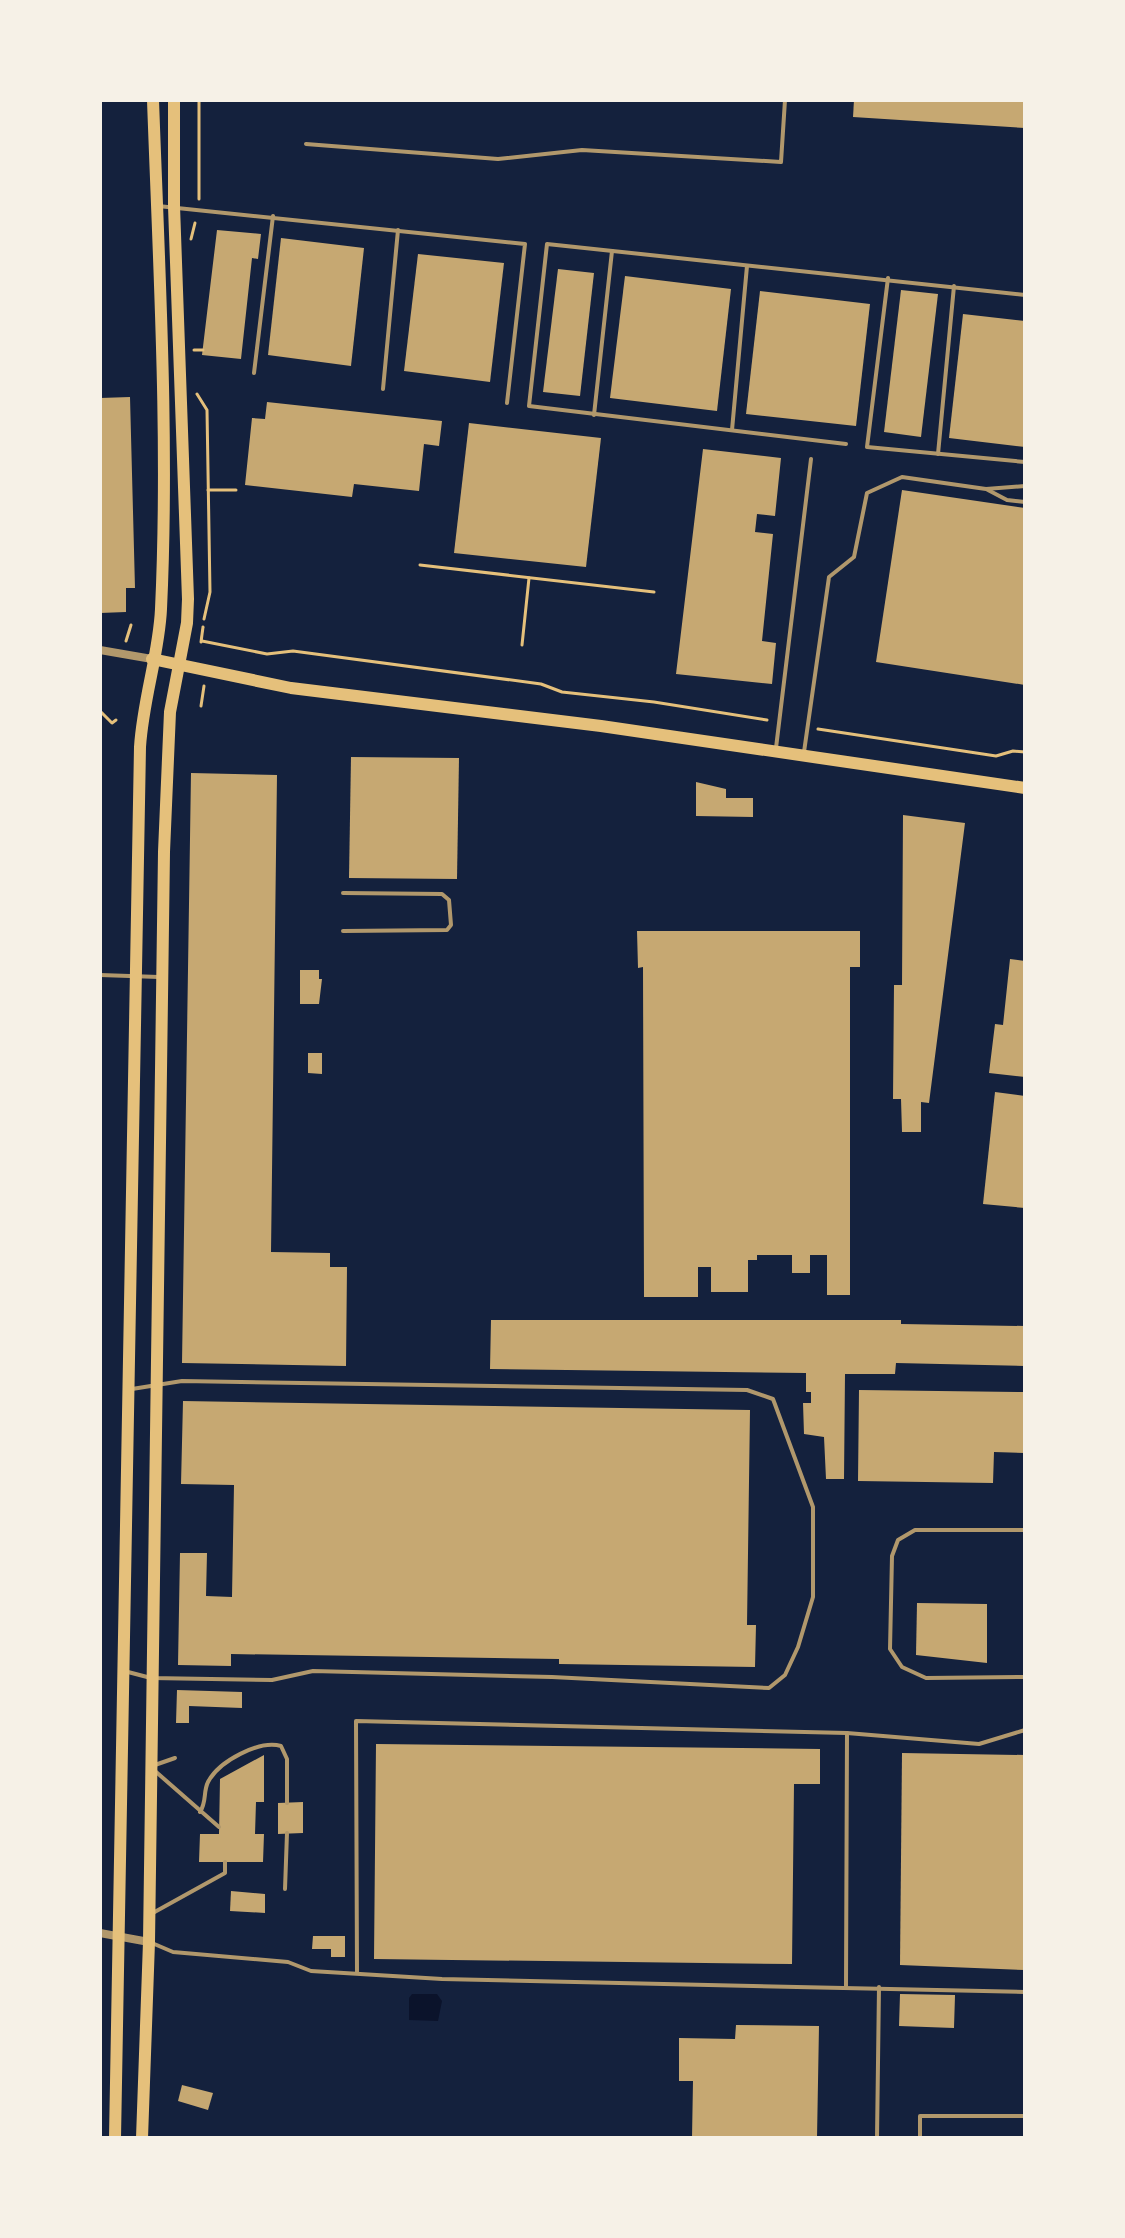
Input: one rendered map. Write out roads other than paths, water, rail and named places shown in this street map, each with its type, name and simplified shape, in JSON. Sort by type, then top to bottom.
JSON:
[{"type":"main road","points":[[115,2138],[140,747],[143,705],[161,620],[165,526],[153,100]]},
{"type":"main road","points":[[142,2138],[149,1942],[161,977],[170,712],[188,599],[174,206],[174,100]]},
{"type":"main road","points":[[152,659],[291,688],[775,750],[1025,788]]},
{"type":"street","points":[[100,650],[152,659]]},
{"type":"street","points":[[100,1933],[149,1942]]},
{"type":"lane","points":[[306,144],[498,159],[582,150],[781,162],[785,100]]},
{"type":"lane","points":[[154,128],[174,129]]},
{"type":"lane","points":[[156,205],[525,244],[507,403]]},
{"type":"lane","points":[[254,373],[273,216]]},
{"type":"lane","points":[[383,389],[398,230]]},
{"type":"lane","points":[[846,444],[529,406],[547,244],[1025,295]]},
{"type":"lane","points":[[594,415],[612,251]]},
{"type":"lane","points":[[732,430],[747,266]]},
{"type":"lane","points":[[888,278],[867,447],[1025,462]]},
{"type":"lane","points":[[938,454],[954,286]]},
{"type":"lane","points":[[775,750],[811,459]]},
{"type":"lane","points":[[804,755],[829,577],[854,557],[867,493],[902,477],[986,489],[1025,486]]},
{"type":"lane","points":[[986,489],[1007,500],[1025,502]]},
{"type":"lane","points":[[343,893],[442,894],[449,900],[451,925],[447,930],[343,931]]},
{"type":"lane","points":[[100,975],[161,977]]},
{"type":"lane","points":[[125,1671],[151,1678],[272,1680],[313,1671],[552,1677],[769,1688],[785,1675],[798,1647],[813,1597],[813,1507],[773,1399],[747,1390],[155,1383],[130,1389]]},
{"type":"lane","points":[[1025,1530],[915,1530],[898,1540],[892,1556],[890,1649],[902,1667],[926,1678],[1025,1677]]},
{"type":"lane","points":[[357,1972],[356,1721],[847,1733],[979,1744],[1025,1730]]},
{"type":"lane","points":[[846,1986],[847,1733]]},
{"type":"lane","points":[[200,1812],[207,1802],[206,1785],[215,1771],[261,1745],[281,1746],[287,1759],[287,1803]]},
{"type":"lane","points":[[175,1758],[150,1766],[219,1827]]},
{"type":"lane","points":[[285,1889],[287,1833]]},
{"type":"lane","points":[[149,1915],[225,1873],[225,1862]]},
{"type":"lane","points":[[149,1942],[173,1952],[288,1962],[311,1971],[442,1979],[1025,1992]]},
{"type":"lane","points":[[877,2138],[879,1987]]},
{"type":"lane","points":[[920,2138],[920,2116],[1025,2116]]},
{"type":"water","points":[[412,1994],[437,1994],[442,2001],[438,2021],[409,2020],[409,1998]]}]
